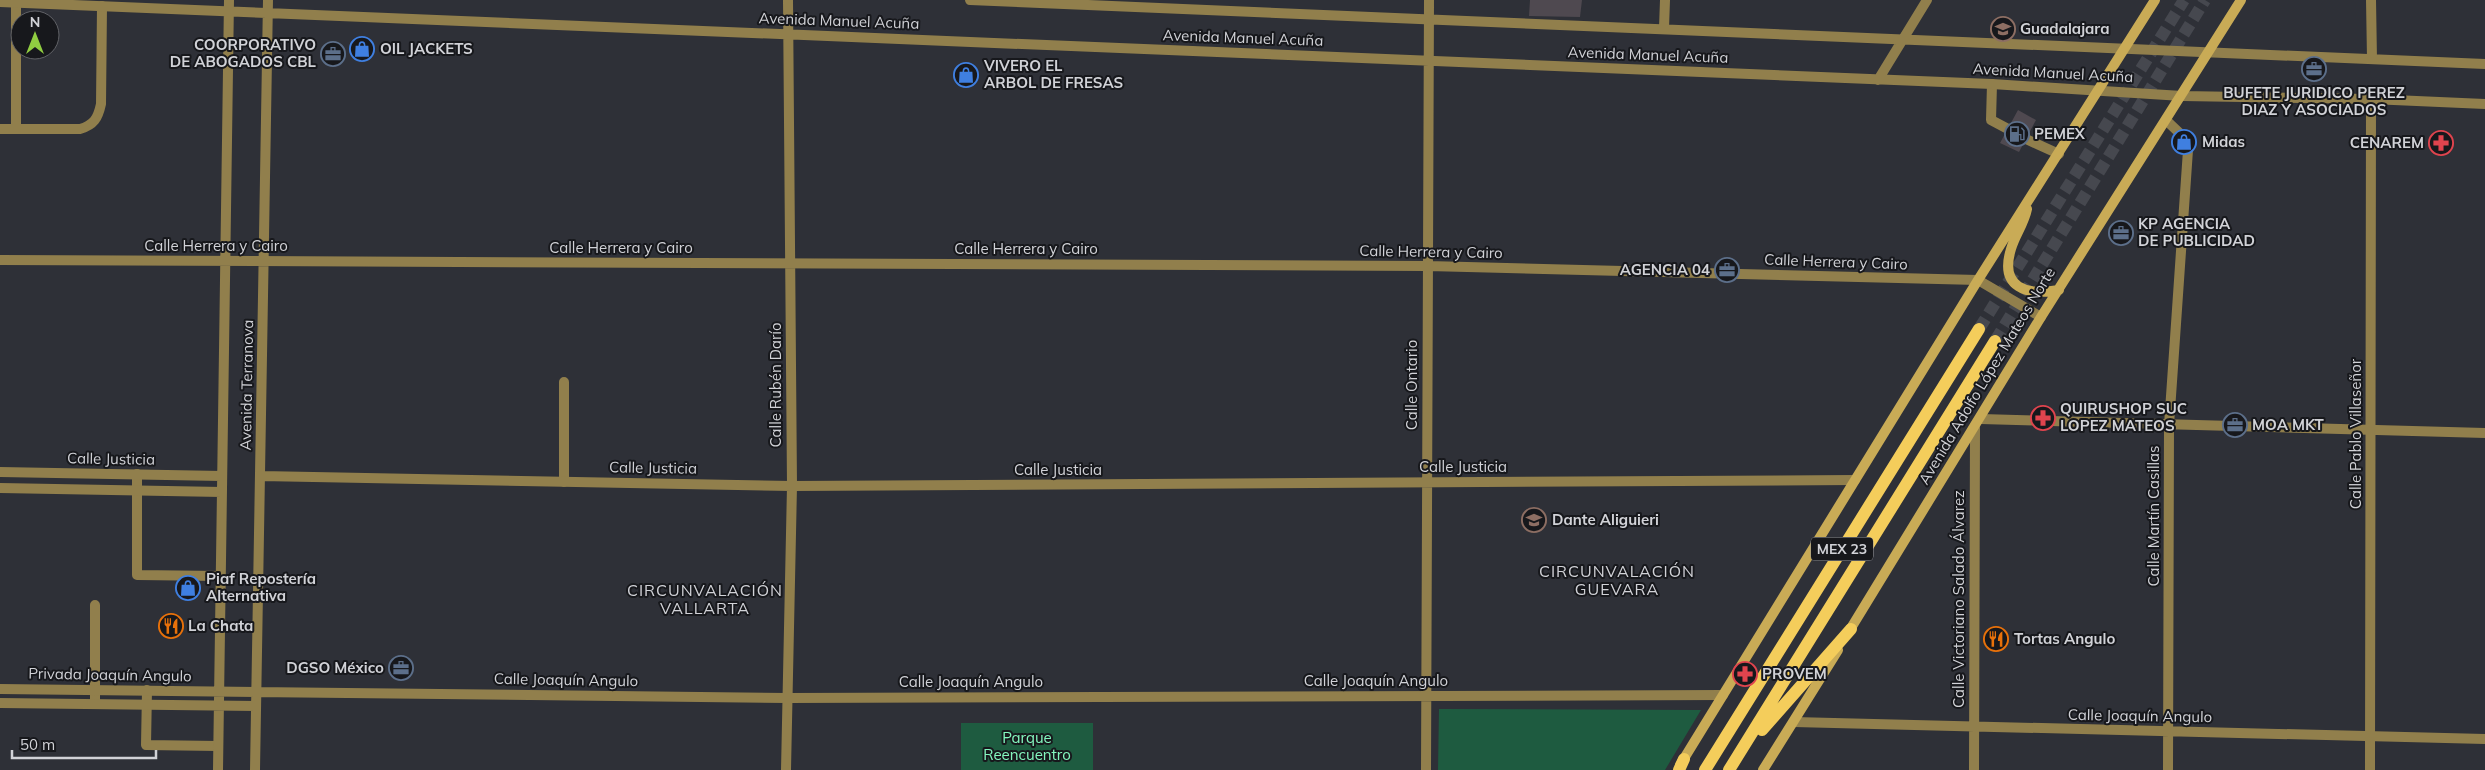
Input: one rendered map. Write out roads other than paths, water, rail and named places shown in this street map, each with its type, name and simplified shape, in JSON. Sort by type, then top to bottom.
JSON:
[{"type":"main road","points":[[1680,766],[1978,280],[2155,0]]},
{"type":"main road","name":"Avenida Adolfo López Mateos Norte","points":[[1762,770],[1769,765],[2058,290],[2241,0]]},
{"type":"main road","points":[[2028,203],[2025,221],[2011,248],[2008,261],[2010,276],[2018,287],[2030,293],[2058,290]]},
{"type":"main road","name":"Avenida Adolfo López Mateos Norte","points":[[1704,770],[1979,329]]},
{"type":"main road","name":"Avenida Adolfo López Mateos Norte","points":[[1729,770],[1995,341]]},
{"type":"main road","points":[[1738,756],[1851,629]]},
{"type":"street","name":"Avenida Terranova","points":[[218,770],[229,0]]},
{"type":"street","name":"Avenida Terranova","points":[[255,770],[268,0]]},
{"type":"street","name":"Calle Rubén Darío","points":[[786,770],[792,486],[788,0]]},
{"type":"street","name":"Avenida Manuel Acuña","points":[[970,0],[2485,64]]},
{"type":"street","name":"Calle Ontario","points":[[1426,770],[1428,0]]},
{"type":"street","points":[[1664,28],[1665,0]]},
{"type":"street","points":[[1878,80],[1927,0]]},
{"type":"street","points":[[2371,0],[2372,59]]},
{"type":"street","name":"Avenida Manuel Acuña","points":[[0,2],[1992,84],[2182,96],[2371,99],[2485,104]]},
{"type":"street","points":[[16,2],[16,129]]},
{"type":"street","points":[[0,129],[80,129],[91,126],[98,117],[101,104],[102,6]]},
{"type":"street","points":[[1992,84],[1992,120],[2008,129]]},
{"type":"street","name":"Calle Pablo Villaseñor","points":[[2370,770],[2371,99]]},
{"type":"street","name":"Calle Martín Casillas","points":[[2166,121],[2187,140],[2188,150],[2169,425],[2168,770]]},
{"type":"street","points":[[2026,139],[2058,154]]},
{"type":"street","name":"Calle Herrera y Cairo","points":[[0,260],[1428,266],[1978,280],[2042,317]]},
{"type":"street","points":[[564,382],[564,482]]},
{"type":"street","points":[[1978,424],[2169,425],[2485,433]]},
{"type":"street","name":"Calle Victoriano Salado Álvarez","points":[[1974,770],[1978,424]]},
{"type":"street","name":"Calle Justicia","points":[[0,472],[222,476]]},
{"type":"street","points":[[82,489],[83,474]]},
{"type":"street","points":[[137,474],[137,575],[220,576]]},
{"type":"street","name":"Calle Justicia","points":[[261,476],[792,486],[1855,480]]},
{"type":"street","name":"Calle Justicia","points":[[0,488],[222,492]]},
{"type":"street","points":[[94,704],[95,605]]},
{"type":"street","name":"Privada Joaquín Angulo","points":[[0,688],[219,691]]},
{"type":"street","points":[[147,690],[146,745],[218,746]]},
{"type":"street","name":"Calle Joaquín Angulo","points":[[219,691],[787,698],[1723,695]]},
{"type":"street","name":"Privada Joaquín Angulo","points":[[0,703],[256,706]]},
{"type":"street","name":"Calle Joaquín Angulo","points":[[1794,722],[2485,739]]},
{"type":"tunnel","points":[[1979,329],[2184,0]]},
{"type":"tunnel","points":[[1995,341],[2205,0]]},
{"type":"place","name":"Guadalajara","points":[[2003,29]]},
{"type":"place","name":"OIL JACKETS","points":[[362,49]]},
{"type":"place","name":"COORPORATIVO DE ABOGADOS CBL","points":[[333,54]]},
{"type":"place","name":"BUFETE JURIDICO PEREZ DIAZ Y ASOCIADOS","points":[[2314,69]]},
{"type":"place","name":"VIVERO EL ARBOL DE FRESAS","points":[[966,75]]},
{"type":"place","name":"PEMEX","points":[[2017,134]]},
{"type":"place","name":"Midas","points":[[2184,142]]},
{"type":"place","name":"CENAREM","points":[[2441,143]]},
{"type":"place","name":"KP AGENCIA DE PUBLICIDAD","points":[[2121,233]]},
{"type":"place","name":"AGENCIA 04","points":[[1727,270]]},
{"type":"place","name":"QUIRUSHOP SUC LOPEZ MATEOS","points":[[2043,418]]},
{"type":"place","name":"MOA MKT","points":[[2235,425]]},
{"type":"place","name":"Dante Aliguieri","points":[[1534,520]]},
{"type":"place","name":"Piaf Repostería Alternativa","points":[[188,588]]},
{"type":"place","name":"La Chata","points":[[171,626]]},
{"type":"place","name":"Tortas Angulo","points":[[1996,639]]},
{"type":"place","name":"DGSO México","points":[[401,668]]},
{"type":"place","name":"PROVEM","points":[[1745,674]]},
{"type":"district","name":"CIRCUNVALACIÓN GUEVARA","points":[[1617,580]]},
{"type":"district","name":"CIRCUNVALACIÓN VALLARTA","points":[[705,599]]},
{"type":"park label","name":"Parque Reencuentro","points":[[1027,746]]}]
